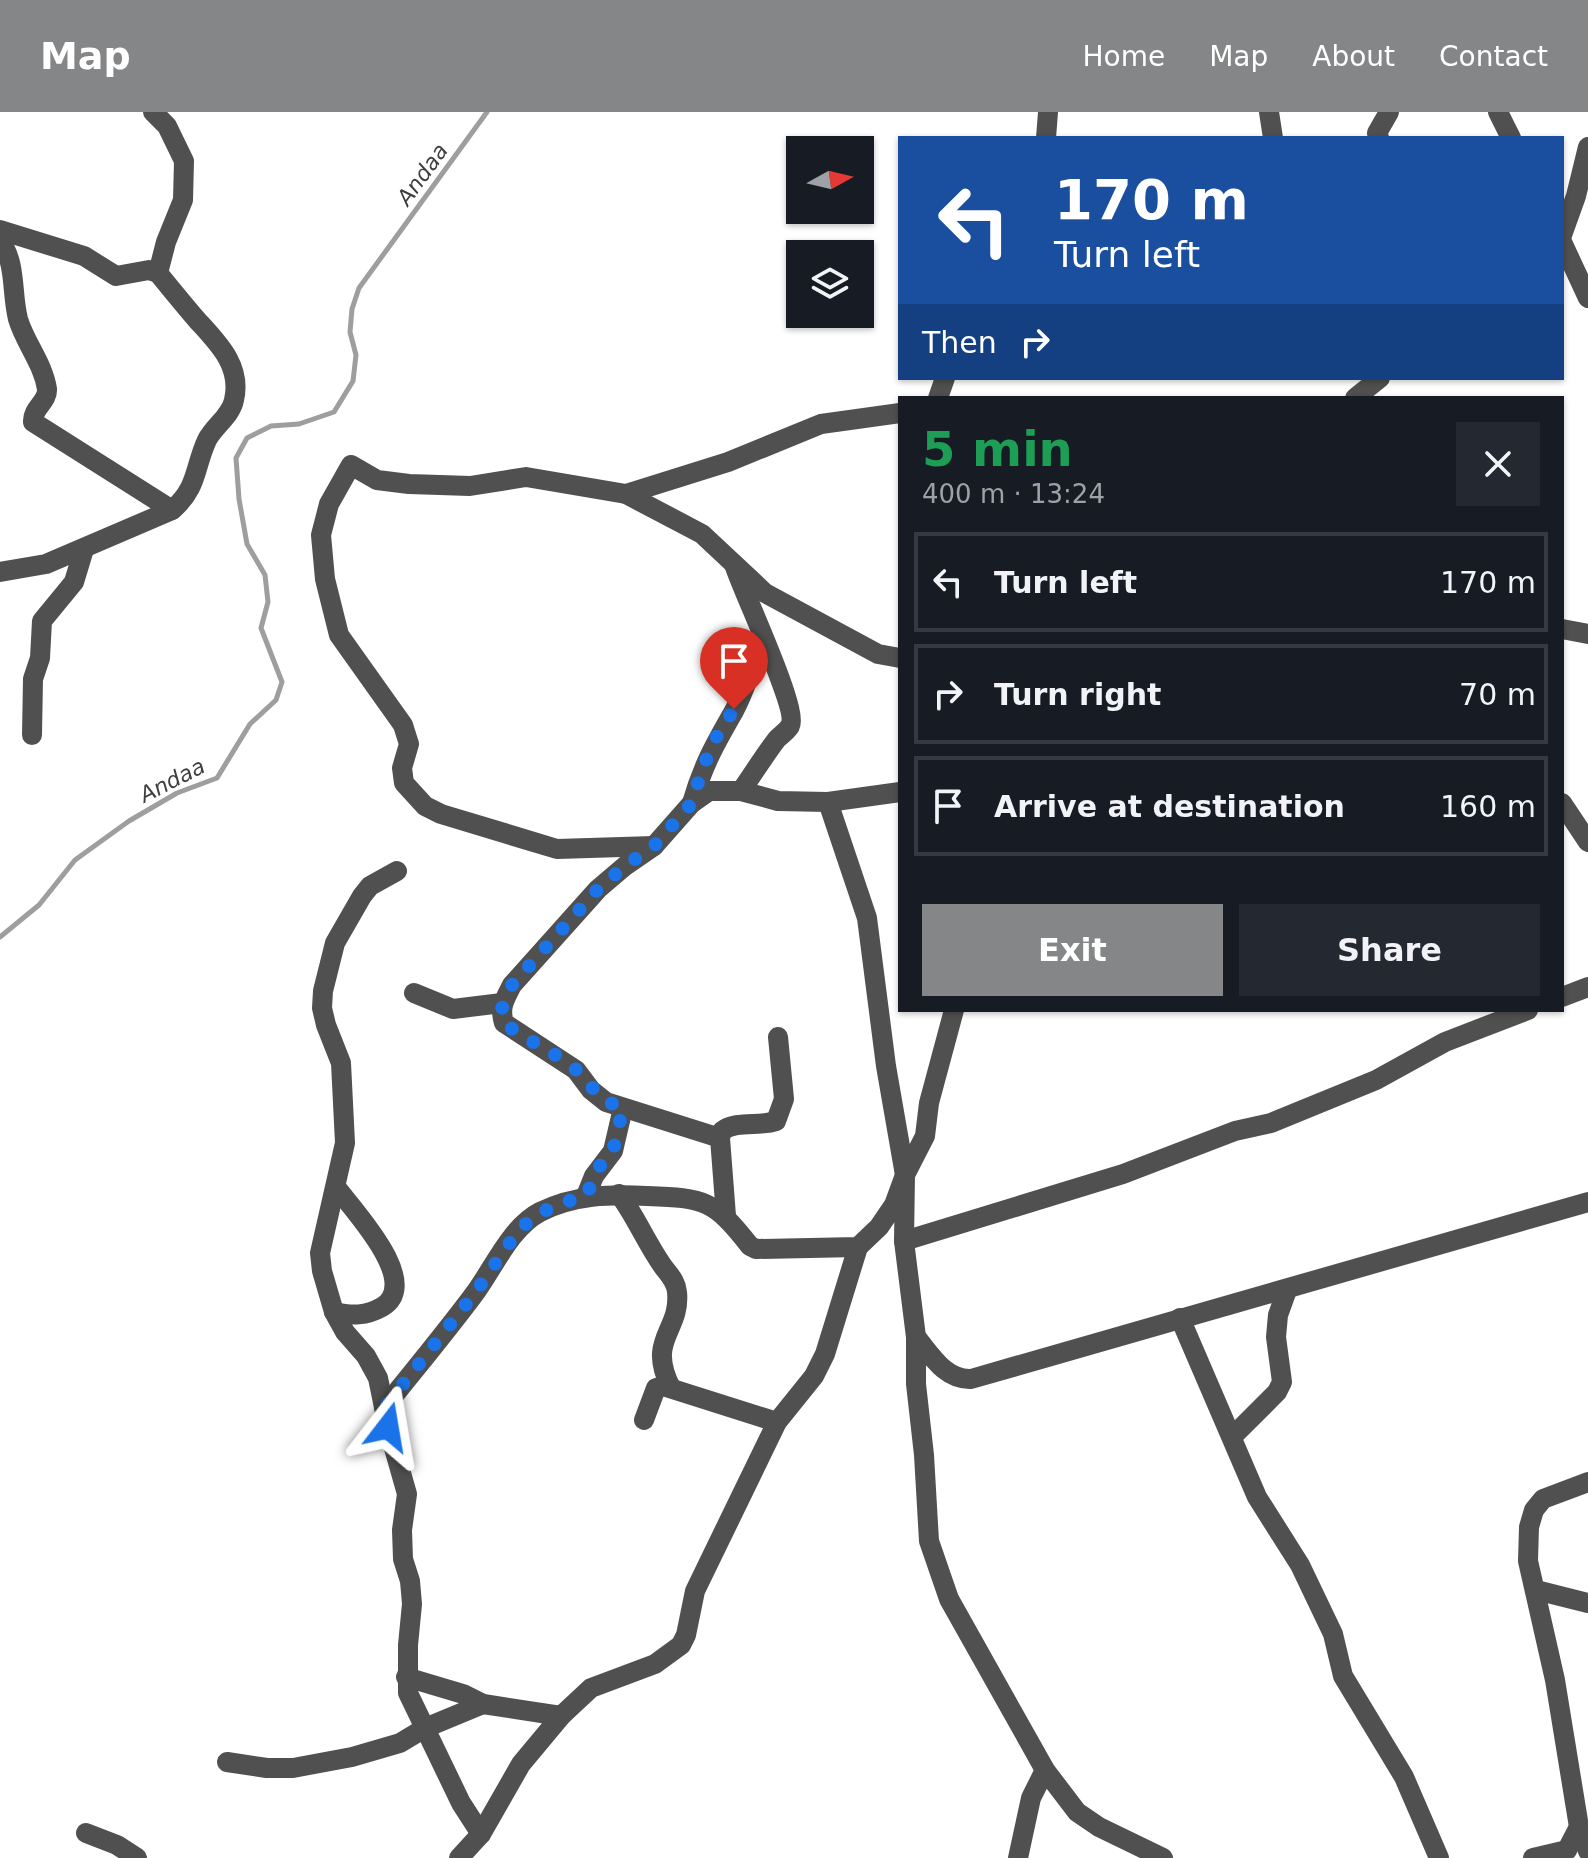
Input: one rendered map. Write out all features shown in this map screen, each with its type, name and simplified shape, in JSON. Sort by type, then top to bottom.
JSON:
[{"type":"street","points":[[153,112],[167,126],[184,161],[183,200],[166,242],[158,273]]},
{"type":"street","points":[[1046,136],[1048,112]]},
{"type":"street","points":[[1269,112],[1273,136]]},
{"type":"street","points":[[1378,136],[1389,112]]},
{"type":"street","points":[[1498,112],[1510,136]]},
{"type":"street","points":[[1564,231],[1582,195],[1588,147]]},
{"type":"street","points":[[0,230],[84,256],[116,276],[149,270],[158,273],[219,342],[228,355],[235,378],[235,400],[209,436],[188,495],[172,510],[46,564],[0,572]]},
{"type":"street","points":[[0,240],[11,260],[21,328],[41,369],[47,390],[47,396],[34,412],[33,422],[172,510]]},
{"type":"street","points":[[1564,246],[1588,298]]},
{"type":"street","points":[[1358,396],[1378,380]]},
{"type":"street","points":[[626,494],[728,462],[821,424],[898,413]]},
{"type":"street","points":[[654,846],[557,849],[441,814],[413,796],[404,783],[402,768],[409,744],[403,725],[339,635],[325,579],[321,535],[329,504],[351,465],[377,480],[409,484],[470,486],[526,477],[626,494],[702,534],[765,593],[878,654],[898,658]]},
{"type":"street","points":[[32,735],[33,679],[40,658],[42,621],[74,582],[84,549]]},
{"type":"street","points":[[734,564],[784,685],[792,719],[790,726],[741,791]]},
{"type":"street","points":[[1564,629],[1588,634]]},
{"type":"street","points":[[692,803],[702,769],[734,709],[764,641]]},
{"type":"street","points":[[720,1138],[606,1102],[591,1090],[576,1070],[504,1023],[500,1012],[502,1003],[512,985],[598,889],[654,846],[692,803],[709,791],[741,791],[778,801],[828,802],[898,792]]},
{"type":"street","points":[[828,802],[867,918],[905,1175],[904,1241],[916,1337],[916,1384],[929,1541],[949,1599],[1045,1770],[1077,1812],[1099,1827],[1163,1858]]},
{"type":"street","points":[[1564,806],[1588,842]]},
{"type":"street","points":[[397,871],[370,886],[362,896],[335,943],[323,991],[322,1008],[326,1025],[339,1052],[344,1091],[345,1143],[320,1253],[334,1312],[378,1378],[407,1494],[402,1530],[403,1559],[410,1581],[412,1604],[406,1677],[413,1706],[461,1803],[481,1834]]},
{"type":"street","points":[[1564,996],[1588,987]]},
{"type":"street","points":[[414,993],[453,1009],[502,1003]]},
{"type":"street","points":[[459,1858],[481,1834],[521,1764],[561,1716],[591,1688],[655,1664],[681,1645],[695,1591],[777,1422],[814,1376],[825,1354],[858,1247],[879,1227],[894,1205],[925,1136],[929,1103],[953,1012]]},
{"type":"street","points":[[904,1241],[1123,1174],[1235,1131],[1271,1123],[1376,1080],[1445,1042],[1523,1012]]},
{"type":"street","points":[[726,1216],[722,1131],[726,1127],[776,1121],[784,1099],[778,1037]]},
{"type":"street","points":[[893,1108],[929,1103]]},
{"type":"street","points":[[586,1196],[599,1167],[613,1151],[623,1108]]},
{"type":"street","points":[[334,1312],[351,1316],[367,1314],[385,1306],[394,1296],[395,1286],[389,1258],[336,1187]]},
{"type":"street","points":[[384,1408],[475,1293],[518,1231],[537,1214],[565,1202],[586,1196],[619,1194],[685,1197],[710,1205],[726,1216],[750,1246],[756,1249],[858,1247]]},
{"type":"street","points":[[619,1194],[672,1278],[677,1292],[661,1359],[662,1371],[671,1388]]},
{"type":"street","points":[[916,1337],[943,1370],[961,1380],[971,1379],[1588,1202]]},
{"type":"street","points":[[1233,1436],[1277,1392],[1282,1382],[1276,1337],[1278,1315],[1287,1290]]},
{"type":"street","points":[[1180,1318],[1257,1497],[1300,1565],[1329,1623],[1343,1676],[1404,1777],[1439,1858]]},
{"type":"street","points":[[916,1384],[943,1370]]},
{"type":"street","points":[[644,1420],[656,1388],[663,1386],[777,1422]]},
{"type":"street","points":[[1588,1482],[1543,1499],[1534,1510],[1529,1527],[1528,1561],[1555,1680],[1579,1827],[1588,1851]]},
{"type":"street","points":[[1536,1590],[1588,1603]]},
{"type":"street","points":[[406,1677],[463,1694],[483,1704],[561,1716]]},
{"type":"street","points":[[227,1762],[293,1768],[384,1750],[425,1728],[483,1704]]},
{"type":"street","points":[[1018,1858],[1031,1798],[1045,1770]]},
{"type":"street","points":[[1533,1858],[1567,1850],[1579,1827]]},
{"type":"street","points":[[86,1833],[117,1845],[137,1858]]},
{"type":"waterway","name":"Andaa","points":[[0,937],[39,905],[75,860],[129,821],[177,793],[217,778],[250,724],[276,700],[282,682],[261,628],[268,602],[265,575],[247,544],[236,458],[247,438],[271,426],[299,424],[334,412],[353,381],[356,355],[350,332],[352,309],[359,288],[487,112]]},
{"type":"route","points":[[388,1427],[384,1408],[475,1293],[518,1231],[537,1214],[586,1196],[599,1167],[613,1151],[623,1108],[606,1102],[591,1090],[576,1070],[504,1023],[500,1012],[502,1003],[512,985],[598,889],[654,846],[692,803],[702,769],[734,709]]}]
